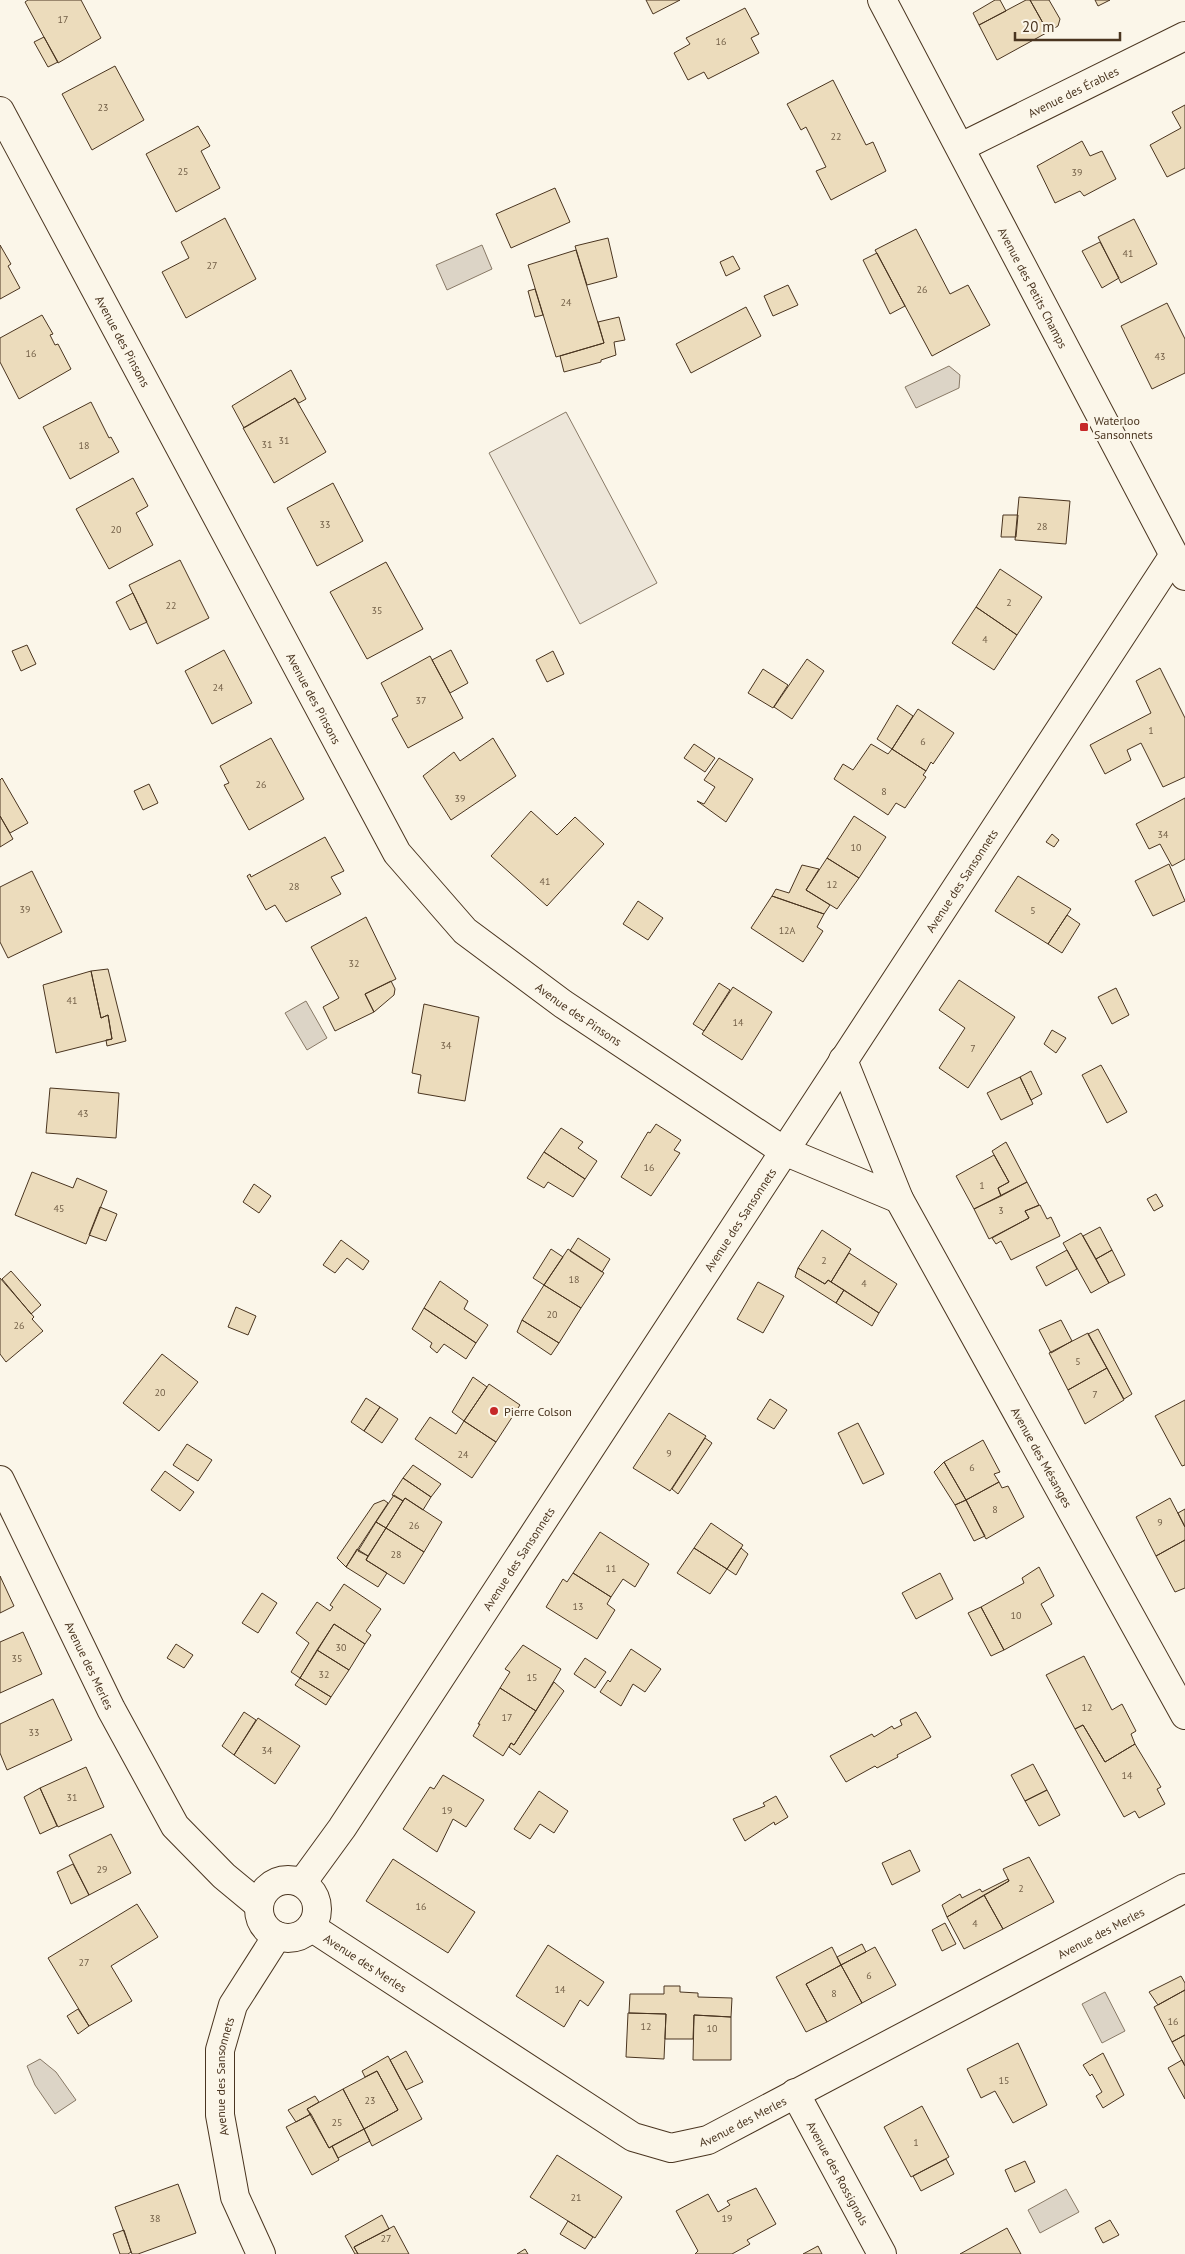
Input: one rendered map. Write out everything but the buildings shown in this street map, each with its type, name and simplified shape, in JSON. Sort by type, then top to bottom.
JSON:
[{"type":"street","name":"Avenue des Petits Champs","points":[[882,0],[1180,565]]},
{"type":"street","name":"Avenue des Érables","points":[[961,147],[1185,36]]},
{"type":"street","name":"Avenue des Pinsons","points":[[0,111],[398,853],[466,931],[563,1004],[784,1150]]},
{"type":"street","name":"Avenue des Sansonnets","points":[[302,1883],[342,1828],[843,1060],[1180,565]]},
{"type":"street","name":"Avenue des Mésanges","points":[[843,1060],[898,1199],[1185,1715]]},
{"type":"street","points":[[784,1150],[898,1199]]},
{"type":"street","name":"Avenue des Merles","points":[[0,1480],[111,1709],[175,1826],[224,1876],[259,1905]]},
{"type":"street","points":[[284,1880],[302,1883],[316,1898],[317,1908],[311,1927],[296,1937],[277,1936],[263,1924],[259,1905],[267,1888],[284,1880]]},
{"type":"street","name":"Avenue des Merles","points":[[311,1927],[633,2137],[671,2148],[708,2140],[1185,1888]]},
{"type":"street","name":"Avenue des Sansonnets","points":[[261,2254],[234,2197],[220,2115],[220,2050],[233,2005],[277,1936]]},
{"type":"street","name":"Avenue des Rossignols","points":[[795,2093],[882,2254]]},
{"type":"shaded area","points":[[482,245],[492,269],[447,290],[436,265]]},
{"type":"shaded area","points":[[949,366],[960,375],[959,388],[916,408],[905,387]]},
{"type":"shaded area","points":[[566,412],[657,583],[580,624],[489,453]]},
{"type":"shaded area","points":[[306,1001],[327,1038],[307,1050],[285,1013]]},
{"type":"shaded area","points":[[1105,1992],[1125,2031],[1102,2043],[1082,2004]]},
{"type":"shaded area","points":[[40,2059],[56,2072],[76,2100],[55,2114],[35,2085],[27,2066]]},
{"type":"shaded area","points":[[1066,2189],[1079,2212],[1040,2233],[1028,2210]]},
{"type":"place","name":"Waterloo Sansonnets","points":[[1084,427]]},
{"type":"place","name":"Pierre Colson","points":[[494,1411]]}]
